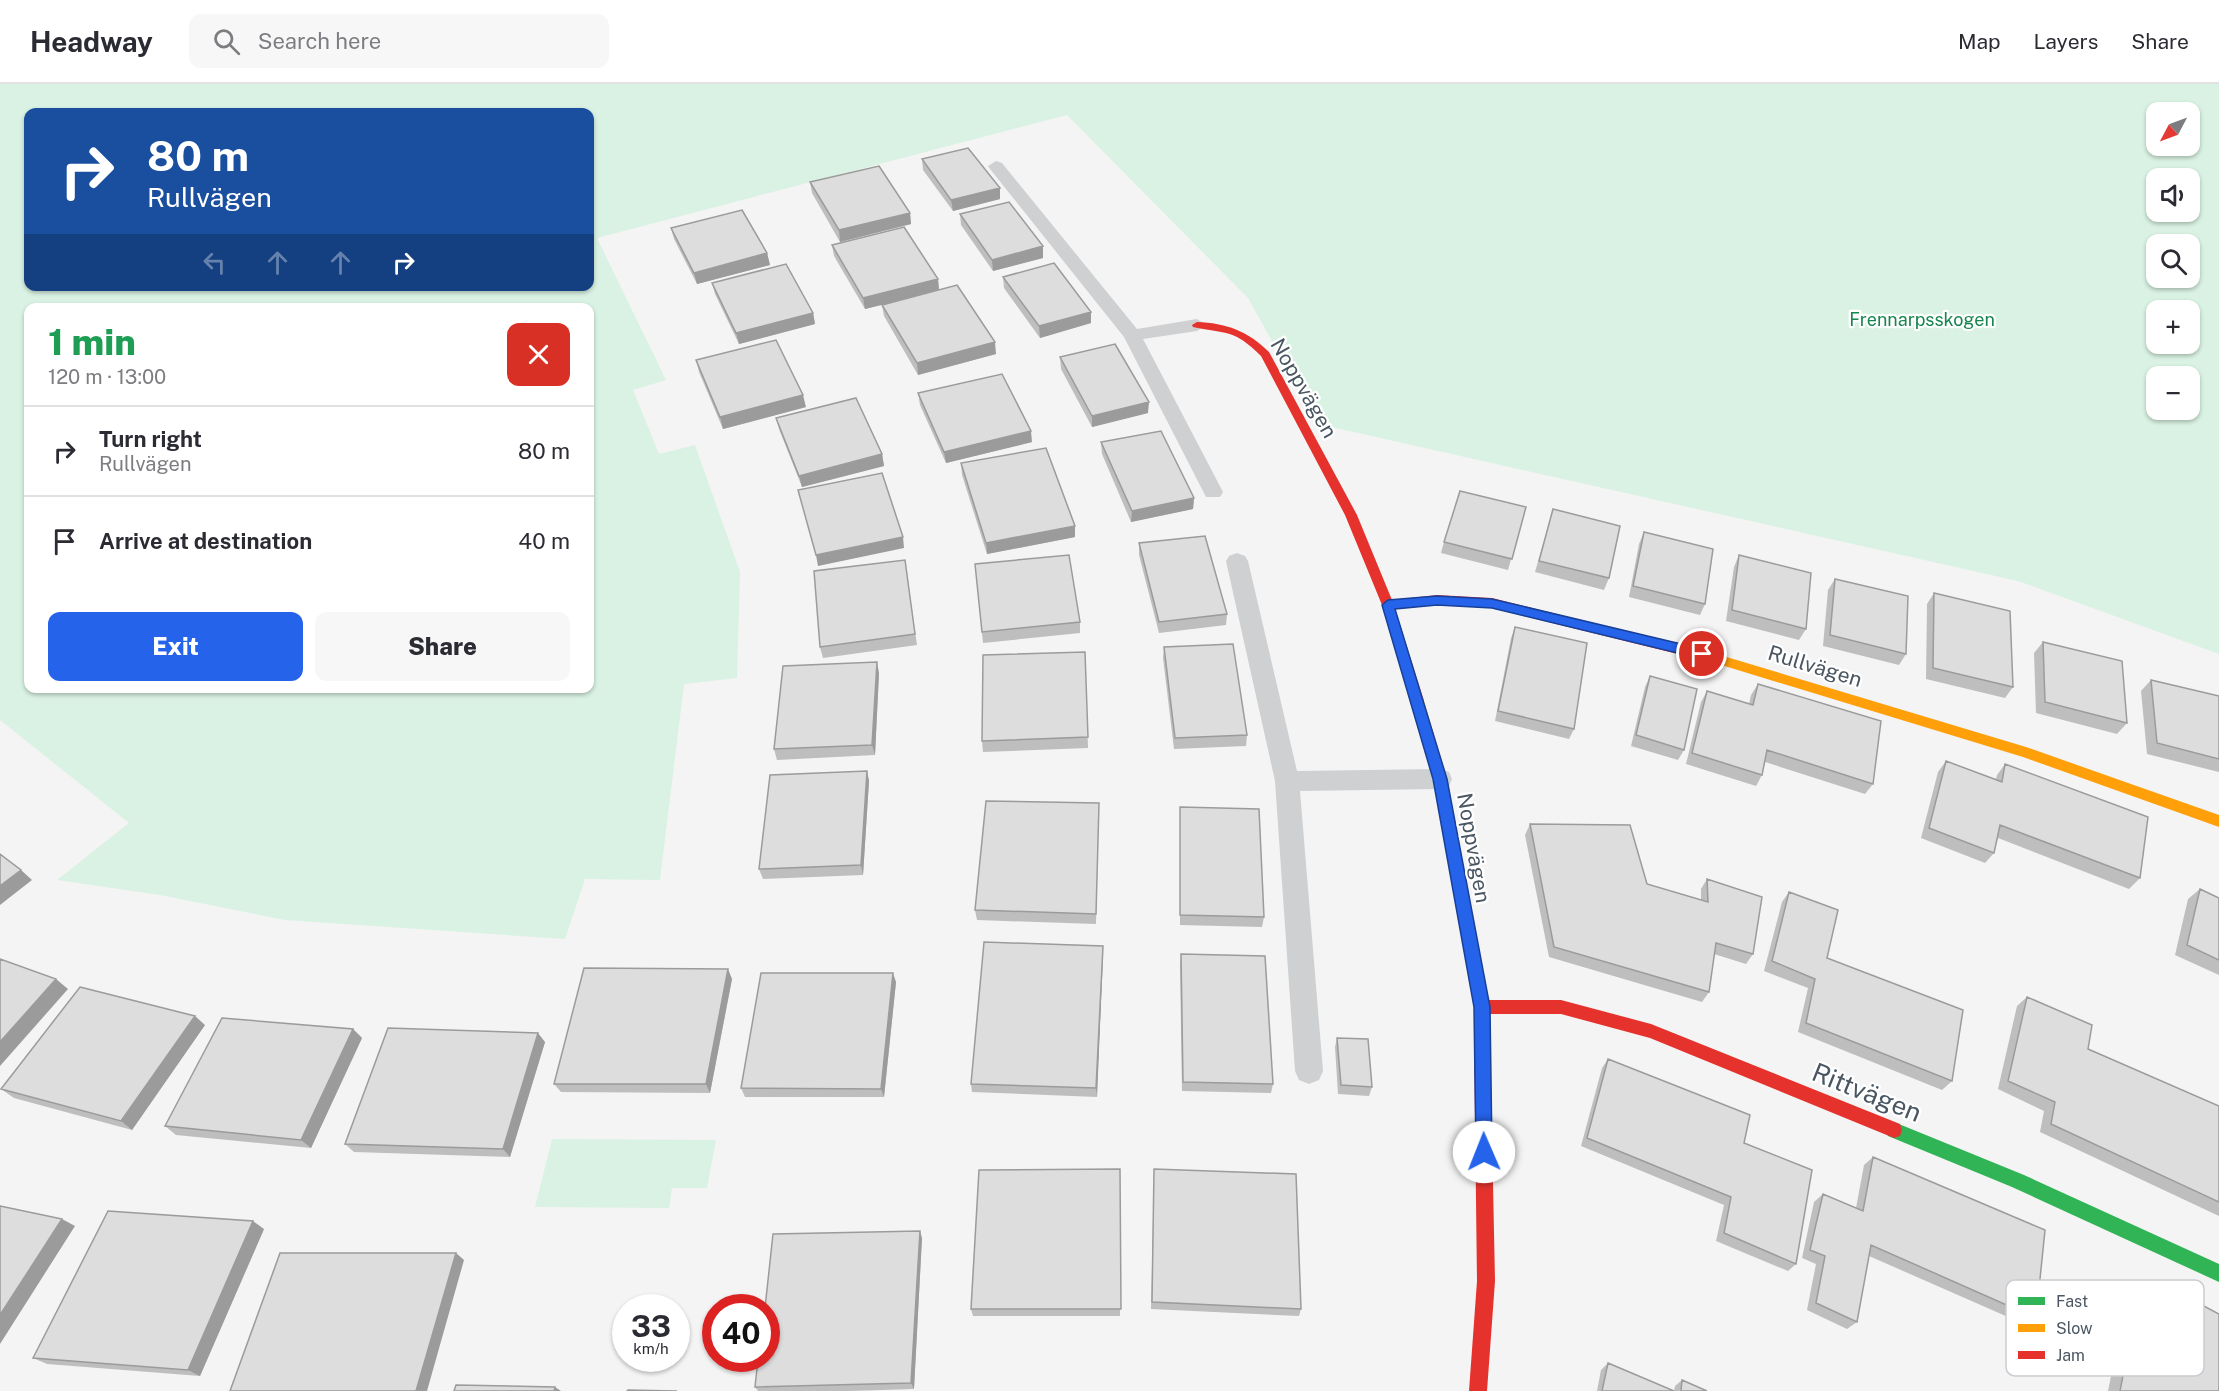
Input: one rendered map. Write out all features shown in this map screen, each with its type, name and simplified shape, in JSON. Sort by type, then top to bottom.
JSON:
[{"type":"street","name":"Noppvägen","points":[[1197,325],[1224,324],[1247,334],[1264,354],[1351,515],[1388,605],[1440,779],[1482,1007],[1486,1281],[1478,1391]]},
{"type":"street","name":"Rullvägen","points":[[1388,605],[1437,600],[1492,603],[1702,654],[2026,752],[2219,821]]},
{"type":"street","name":"Rittvägen","points":[[1482,1007],[1561,1007],[1651,1030],[2018,1181],[2219,1273]]},
{"type":"lane","points":[[996,166],[1132,335],[1213,492]]},
{"type":"lane","points":[[1132,335],[1197,325]]},
{"type":"lane","points":[[1237,561],[1287,781],[1309,1071]]},
{"type":"lane","points":[[1287,781],[1440,779]]},
{"type":"green space","name":"Frennarpsskogen","points":[[0,84],[2219,84],[2219,654],[2018,581],[1318,424],[1248,298],[1067,115],[597,238],[666,380],[633,390],[659,454],[695,445],[740,572],[737,678],[684,684],[660,880],[585,879],[565,939],[285,920],[160,895],[57,880],[129,823],[0,720]]},
{"type":"green space","points":[[552,1139],[716,1140],[707,1188],[672,1188],[669,1208],[535,1207]]},
{"type":"building","points":[[968,148],[1000,188],[951,200],[922,159]]},
{"type":"building","points":[[879,166],[910,213],[839,230],[810,182]]},
{"type":"building","points":[[1009,202],[1043,246],[992,260],[960,214]]},
{"type":"building","points":[[742,210],[767,253],[694,273],[671,228]]},
{"type":"building","points":[[904,227],[938,279],[863,298],[832,245]]},
{"type":"building","points":[[1054,263],[1091,312],[1039,326],[1003,277]]},
{"type":"building","points":[[786,264],[813,313],[736,333],[712,283]]},
{"type":"building","points":[[957,285],[995,342],[917,363],[882,305]]},
{"type":"building","points":[[776,340],[803,395],[720,417],[696,360]]},
{"type":"building","points":[[1115,344],[1149,402],[1092,416],[1060,357]]},
{"type":"building","points":[[1002,374],[1031,431],[944,452],[918,393]]},
{"type":"building","points":[[856,398],[882,454],[799,476],[776,418]]},
{"type":"building","points":[[1161,431],[1194,498],[1132,511],[1101,442]]},
{"type":"building","points":[[1046,448],[1075,526],[986,543],[961,463]]},
{"type":"building","points":[[882,473],[903,537],[816,555],[798,490]]},
{"type":"building","points":[[1460,491],[1526,507],[1512,559],[1444,542]]},
{"type":"building","points":[[1553,509],[1620,526],[1609,578],[1539,561]]},
{"type":"building","points":[[1644,532],[1713,549],[1705,604],[1633,586]]},
{"type":"building","points":[[1205,536],[1227,614],[1159,622],[1139,543]]},
{"type":"building","points":[[1069,555],[1080,622],[982,632],[975,564]]},
{"type":"building","points":[[1739,555],[1811,573],[1806,629],[1732,610]]},
{"type":"building","points":[[905,560],[915,634],[820,647],[814,571]]},
{"type":"building","points":[[1835,579],[1908,596],[1906,654],[1830,635]]},
{"type":"building","points":[[1934,593],[2010,611],[2013,687],[1933,668]]},
{"type":"building","points":[[1515,627],[1587,643],[1574,729],[1498,711]]},
{"type":"building","points":[[2043,642],[2122,661],[2127,723],[2045,702]]},
{"type":"building","points":[[1233,644],[1247,735],[1175,738],[1164,647]]},
{"type":"building","points":[[1085,652],[1088,737],[982,741],[983,655]]},
{"type":"building","points":[[877,662],[872,745],[774,749],[783,666]]},
{"type":"building","points":[[1650,676],[1697,689],[1684,750],[1636,735]]},
{"type":"building","points":[[2151,680],[2219,696],[2219,759],[2157,743]]},
{"type":"building","points":[[1758,684],[1881,721],[1873,784],[1767,750],[1762,775],[1692,753],[1707,691],[1753,705]]},
{"type":"building","points":[[1946,761],[2002,782],[2005,764],[2148,817],[2140,878],[2000,825],[1994,853],[1929,828]]},
{"type":"building","points":[[867,771],[861,865],[759,869],[770,775]]},
{"type":"building","points":[[986,801],[1099,803],[1096,914],[975,910]]},
{"type":"building","points":[[1180,807],[1259,809],[1264,917],[1180,915]]},
{"type":"building","points":[[1530,824],[1630,825],[1647,884],[1708,902],[1707,879],[1762,897],[1753,954],[1716,943],[1709,992],[1554,947]]},
{"type":"building","points":[[0,854],[21,870],[0,886]]},
{"type":"building","points":[[2200,889],[2219,898],[2219,960],[2187,945]]},
{"type":"building","points":[[1789,892],[1838,910],[1827,958],[1963,1010],[1952,1081],[1806,1023],[1815,979],[1772,961]]},
{"type":"building","points":[[984,942],[1103,946],[1096,1088],[971,1084]]},
{"type":"building","points":[[1181,954],[1265,956],[1273,1084],[1183,1082]]},
{"type":"building","points":[[0,959],[56,979],[0,1042]]},
{"type":"building","points":[[584,968],[728,969],[706,1084],[554,1084]]},
{"type":"building","points":[[761,973],[893,973],[881,1089],[741,1088]]},
{"type":"building","points":[[80,987],[195,1016],[121,1121],[1,1089]]},
{"type":"building","points":[[2027,997],[2092,1025],[2088,1049],[2219,1106],[2219,1202],[2051,1124],[2055,1102],[2008,1081]]},
{"type":"building","points":[[222,1018],[353,1029],[301,1140],[165,1126]]},
{"type":"building","points":[[388,1028],[538,1033],[503,1149],[345,1144]]},
{"type":"building","points":[[1337,1038],[1368,1039],[1372,1087],[1341,1085]]},
{"type":"building","points":[[1608,1059],[1750,1115],[1744,1143],[1812,1170],[1796,1264],[1724,1233],[1731,1197],[1587,1138]]},
{"type":"building","points":[[1873,1157],[2045,1230],[2040,1280],[2006,1280],[2006,1305],[1871,1245],[1857,1322],[1816,1303],[1825,1256],[1810,1250],[1823,1194],[1863,1211]]},
{"type":"building","points":[[1120,1169],[1121,1309],[971,1309],[979,1170]]},
{"type":"building","points":[[1154,1169],[1296,1174],[1301,1309],[1152,1302]]},
{"type":"building","points":[[0,1206],[62,1219],[0,1315]]},
{"type":"building","points":[[108,1211],[253,1221],[188,1370],[33,1358]]},
{"type":"building","points":[[920,1231],[911,1383],[755,1387],[757,1372],[780,1372],[780,1294],[767,1294],[773,1234]]},
{"type":"building","points":[[280,1253],[456,1253],[416,1391],[230,1391]]},
{"type":"building","points":[[2204,1306],[2219,1314],[2219,1391],[2120,1391],[2123,1376],[2204,1376]]},
{"type":"building","points":[[1608,1363],[1674,1391],[1602,1391]]},
{"type":"building","points":[[1682,1380],[1707,1391],[1681,1391]]},
{"type":"building","points":[[456,1385],[555,1387],[554,1391],[454,1391]]},
{"type":"building","points":[[628,1390],[677,1391],[627,1391]]},
{"type":"traffic: fast","points":[[1894,1130],[2018,1181],[2219,1273]]},
{"type":"traffic: slow","points":[[1710,657],[2026,752],[2219,821]]},
{"type":"traffic: slow","points":[[1417,701],[1440,779],[1482,1007],[1482,1037]]},
{"type":"traffic: jam","points":[[1197,325],[1217,326],[1234,331],[1250,340],[1265,354],[1351,515],[1388,605],[1417,701]]},
{"type":"traffic: jam","points":[[1388,605],[1437,600],[1492,603],[1710,657]]},
{"type":"traffic: jam","points":[[1482,1007],[1561,1007],[1651,1031],[1894,1130]]},
{"type":"traffic: jam","points":[[1478,1391],[1486,1281],[1482,1037]]},
{"type":"route","points":[[1484,1152],[1482,1007],[1440,779],[1388,605],[1437,600],[1492,603],[1702,654]]}]
